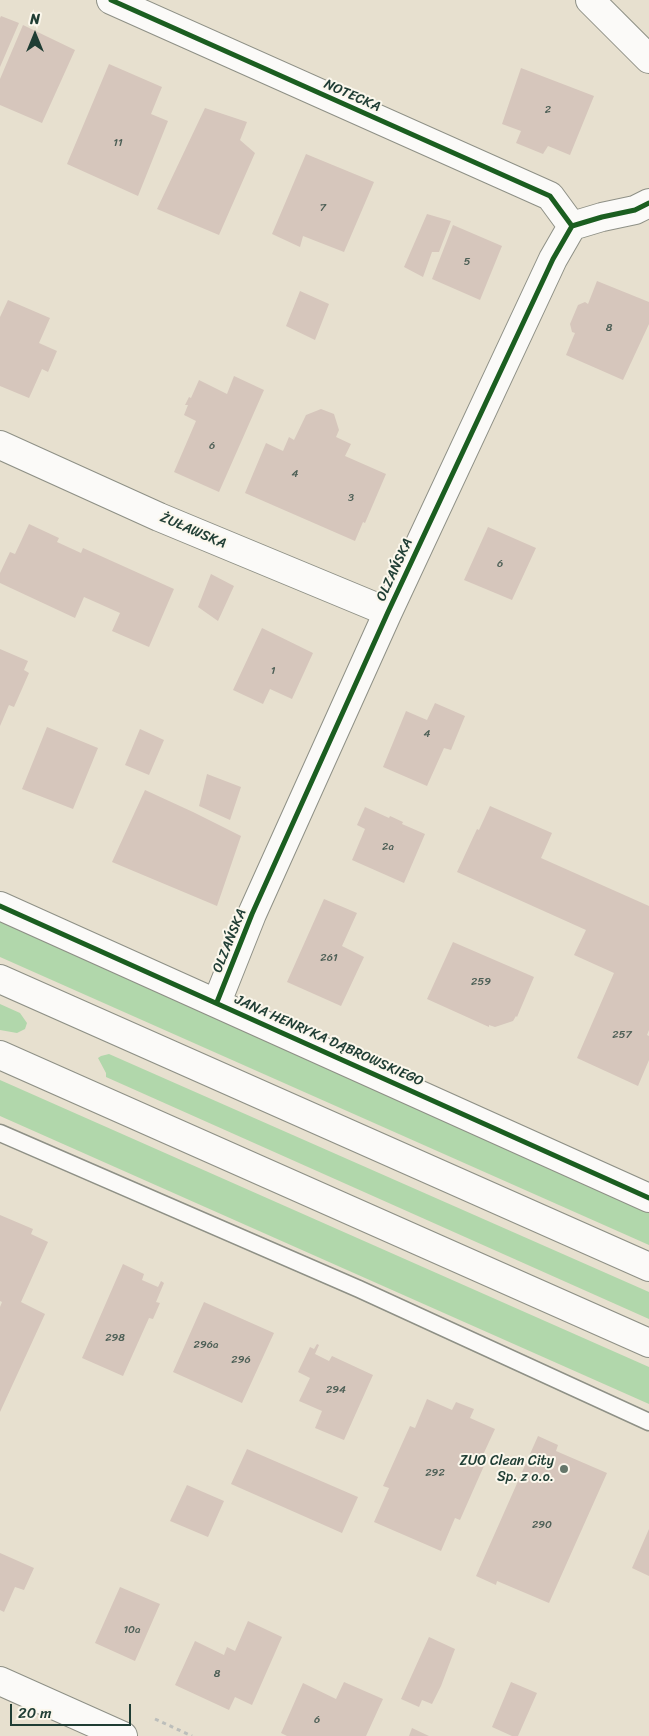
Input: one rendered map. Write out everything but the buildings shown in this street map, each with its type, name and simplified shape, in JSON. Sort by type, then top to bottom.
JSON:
[{"type":"street","name":"NOTECKA","points":[[111,0],[550,196],[572,226]]},
{"type":"street","points":[[590,0],[649,59]]},
{"type":"street","points":[[572,226],[636,210],[649,203]]},
{"type":"street","name":"OLZAŃSKA","points":[[217,1002],[252,914],[388,612],[553,259],[572,226]]},
{"type":"street","name":"ŻUŁAWSKA","points":[[0,445],[159,517],[388,612]]},
{"type":"street","name":"JANA HENRYKA DĄBROWSKIEGO","points":[[0,906],[649,1198]]},
{"type":"street","points":[[0,979],[649,1267]]},
{"type":"street","points":[[0,1055],[649,1343]]},
{"type":"street","points":[[0,1681],[123,1736]]},
{"type":"lane","points":[[0,1133],[359,1289],[649,1422]]},
{"type":"green space","points":[[0,916],[649,1209],[649,1245],[0,957]]},
{"type":"green space","points":[[0,1004],[20,1013],[27,1023],[25,1029],[17,1033],[0,1030]]},
{"type":"green space","points":[[109,1054],[649,1292],[649,1319],[106,1077],[106,1073],[98,1058]]},
{"type":"green space","points":[[0,1080],[649,1367],[649,1404],[0,1116]]},
{"type":"cycle path","points":[[111,0],[550,196],[572,226]]},
{"type":"cycle path","points":[[217,1002],[252,914],[388,612],[553,259],[572,226],[635,210],[649,203]]},
{"type":"cycle path","points":[[0,906],[649,1198]]},
{"type":"place","name":"ZUO Clean City Sp. z o.o.","points":[[564,1469]]}]
